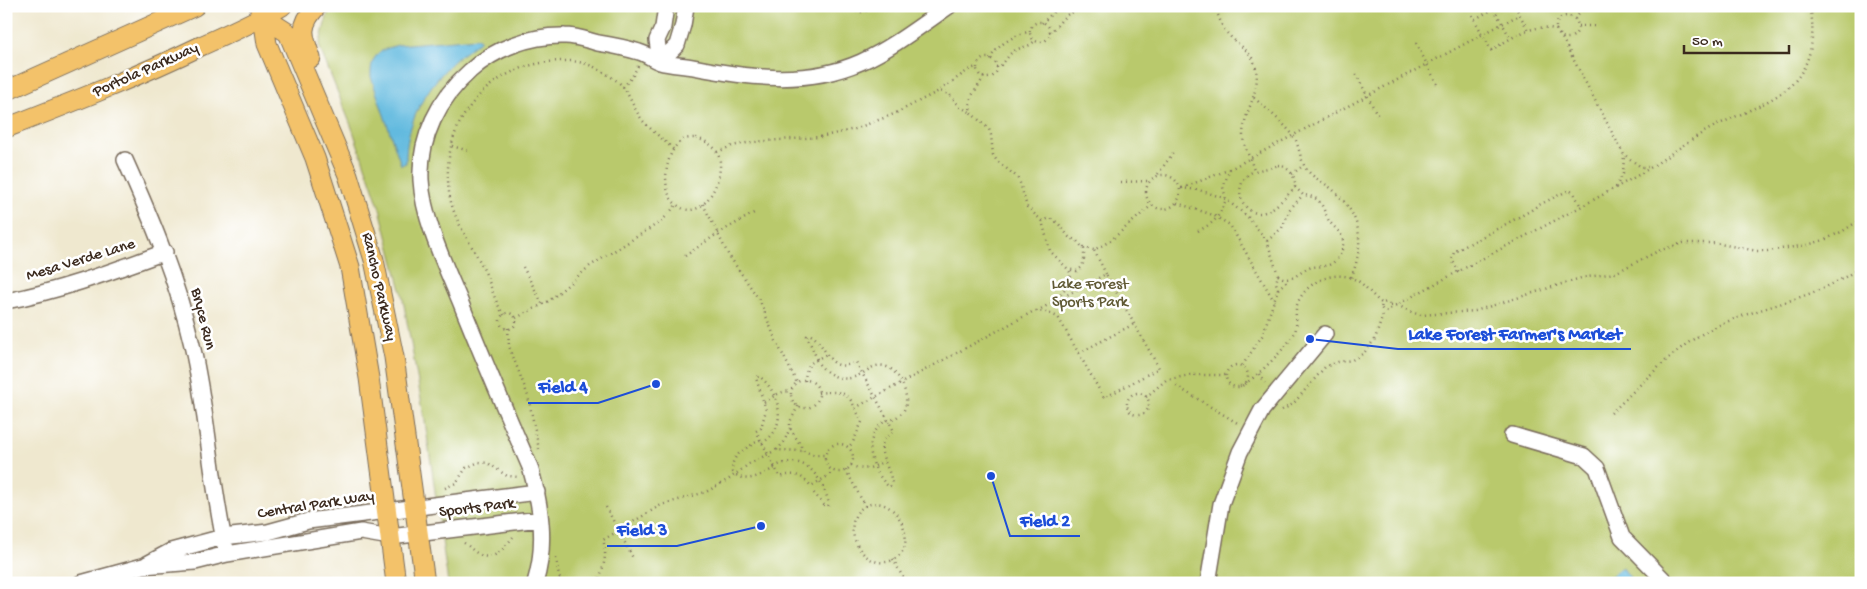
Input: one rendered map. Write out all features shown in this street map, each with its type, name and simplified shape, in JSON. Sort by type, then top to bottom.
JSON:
[{"type":"main road","points":[[6,91],[195,6]]},
{"type":"main road","name":"Portola Parkway","points":[[6,128],[95,94],[260,12],[282,6]]},
{"type":"main road","points":[[317,6],[309,14],[303,39],[315,68],[333,138]]},
{"type":"main road","name":"Rancho Parkway","points":[[260,12],[288,33],[348,175],[374,260],[394,357],[425,583]]},
{"type":"main road","name":"Rancho Parkway","points":[[260,12],[267,44],[315,158],[350,267],[369,378],[396,583]]},
{"type":"street","points":[[660,62],[657,40],[663,27],[666,6]]},
{"type":"street","points":[[660,62],[677,45],[683,26],[686,6]]},
{"type":"street","points":[[535,583],[542,554],[542,531],[537,492],[530,467],[454,288],[431,224],[421,181],[425,146],[436,114],[454,87],[476,66],[508,47],[534,38],[567,36],[641,52],[660,62],[728,74],[765,78],[810,76],[859,62],[879,52],[949,6]]},
{"type":"street","name":"Bryce Run","points":[[125,160],[165,252],[175,284],[197,370],[223,537]]},
{"type":"street","name":"Mesa Verde Lane","points":[[6,301],[112,272],[165,252]]},
{"type":"street","points":[[1208,583],[1221,504],[1240,452],[1262,410],[1325,334]]},
{"type":"street","points":[[1512,435],[1584,456],[1597,468],[1622,537],[1667,583]]},
{"type":"street","name":"Sports Park","points":[[415,508],[537,492]]},
{"type":"street","name":"Central Park Way","points":[[81,583],[127,577],[171,551],[223,537],[268,532],[308,521],[415,508]]},
{"type":"street","name":"Sports Park","points":[[418,533],[540,519]]},
{"type":"street","name":"Central Park Way","points":[[143,566],[195,562],[227,554],[361,532],[390,537],[418,533]]},
{"type":"street","points":[[223,537],[227,554]]},
{"type":"path","points":[[854,6],[858,12],[862,13],[875,6]]},
{"type":"path","points":[[1030,32],[1033,25],[1042,23],[1060,6]]},
{"type":"path","points":[[1049,32],[1055,29],[1065,16],[1085,6]]},
{"type":"path","points":[[1214,6],[1226,33],[1247,51],[1255,64],[1254,98],[1243,134],[1254,171]]},
{"type":"path","points":[[1474,19],[1499,6]]},
{"type":"path","points":[[1515,6],[1528,30]]},
{"type":"path","points":[[1575,19],[1579,14],[1579,6]]},
{"type":"path","points":[[1242,366],[1228,368],[1226,375],[1230,385],[1240,386],[1260,374],[1294,333],[1296,307],[1303,292],[1309,286],[1332,276],[1351,278],[1363,284],[1383,304],[1397,305],[1615,188],[1707,130],[1777,96],[1794,82],[1806,62],[1812,44],[1814,24],[1810,6]]},
{"type":"path","points":[[1494,9],[1511,39]]},
{"type":"path","points":[[1472,14],[1491,51],[1528,30],[1537,27],[1557,30]]},
{"type":"path","points":[[1181,188],[1230,169],[1294,137],[1519,15]]},
{"type":"path","points":[[1560,34],[1564,37],[1571,37],[1576,32],[1578,26],[1575,19],[1568,16],[1561,18],[1557,23],[1557,30],[1624,155],[1641,168],[1652,166]]},
{"type":"path","points":[[1030,32],[1035,40],[1040,42],[1045,40],[1049,32],[1048,26],[1042,23]]},
{"type":"path","points":[[1578,26],[1596,26]]},
{"type":"path","points":[[990,59],[1003,45],[1018,35],[1030,32]]},
{"type":"path","points":[[996,67],[1002,65],[1015,50],[1032,44],[1035,40]]},
{"type":"path","points":[[1416,43],[1437,84]]},
{"type":"path","points":[[717,152],[732,146],[752,142],[820,137],[855,128],[894,114],[939,91],[970,69],[977,67],[981,60],[990,59],[995,63],[996,67],[993,75],[984,77],[971,97],[970,112]]},
{"type":"path","points":[[504,315],[498,306],[479,258],[464,236],[453,213],[448,193],[447,177],[456,129],[462,117],[492,84],[519,68],[532,64],[559,61],[583,63],[595,67],[623,87],[643,121],[674,150]]},
{"type":"path","points":[[977,67],[979,74],[984,77]]},
{"type":"path","points":[[1356,74],[1379,118]]},
{"type":"path","points":[[939,91],[949,94],[960,107],[970,112],[989,129],[993,155],[996,161],[1017,177],[1026,208],[1042,221],[1050,251],[1068,268],[1071,274],[1068,285],[1052,303]]},
{"type":"path","points":[[1254,98],[1294,137],[1308,172],[1333,190],[1348,205],[1359,231],[1358,256],[1351,278]]},
{"type":"path","points":[[696,138],[706,141],[717,152],[721,164],[712,194],[696,209],[683,208],[672,200],[666,180],[668,162],[674,150],[685,139],[696,138]]},
{"type":"path","points":[[452,146],[468,151]]},
{"type":"path","points":[[1121,182],[1150,181],[1157,176],[1173,153]]},
{"type":"path","points":[[1615,188],[1623,174],[1624,155]]},
{"type":"path","points":[[1242,366],[1262,336],[1278,289],[1289,279],[1311,267],[1332,264],[1339,256],[1343,244],[1342,235],[1328,221],[1322,204],[1313,198],[1303,195],[1295,186],[1292,174],[1284,166],[1278,165],[1270,169],[1254,171],[1244,178],[1239,186],[1243,203],[1251,210],[1262,213],[1271,209],[1295,186]]},
{"type":"path","points":[[1292,174],[1304,165]]},
{"type":"path","points":[[1198,231],[1215,222],[1226,200],[1223,187],[1230,169]]},
{"type":"path","points":[[1150,181],[1146,192],[1147,198],[1152,205],[1160,209],[1166,209],[1177,203],[1181,194],[1179,183],[1165,174],[1157,176]]},
{"type":"path","points":[[1181,188],[1199,190],[1226,200],[1247,216],[1267,241],[1278,275],[1276,283],[1278,289]]},
{"type":"path","points":[[1459,272],[1452,260],[1454,252],[1537,206],[1569,190],[1574,193],[1581,206]]},
{"type":"path","points":[[1267,241],[1282,228],[1290,209],[1303,195]]},
{"type":"path","points":[[1177,203],[1217,218],[1233,228],[1274,301]]},
{"type":"path","points":[[1238,209],[1243,203]]},
{"type":"path","points":[[516,318],[543,305],[590,266],[662,221],[677,204]]},
{"type":"path","points":[[703,204],[728,254],[760,301],[776,341],[797,383]]},
{"type":"path","points":[[1042,221],[1050,218],[1054,220],[1069,237],[1083,247],[1094,250],[1110,241],[1152,205]]},
{"type":"path","points":[[1247,216],[1251,210]]},
{"type":"path","points":[[685,256],[717,234],[754,213]]},
{"type":"path","points":[[1397,305],[1414,313],[1421,314],[1475,311],[1581,278],[1615,273],[1658,251],[1683,243],[1715,242],[1757,251],[1768,251],[1807,245],[1824,240],[1861,220]]},
{"type":"path","points":[[1068,268],[1078,271],[1082,267],[1085,254],[1083,247]]},
{"type":"path","points":[[1037,311],[1046,312],[1058,317],[1104,398],[1159,368],[1094,250]]},
{"type":"path","points":[[1358,256],[1363,260]]},
{"type":"path","points":[[1611,413],[1682,348],[1713,328],[1836,281],[1861,266]]},
{"type":"path","points":[[523,267],[543,305]]},
{"type":"path","points":[[855,408],[1028,313],[1037,311],[1106,274]]},
{"type":"path","points":[[1278,275],[1281,278],[1289,279]]},
{"type":"path","points":[[1383,304],[1381,308],[1384,312]]},
{"type":"path","points":[[1307,388],[1325,367],[1338,362],[1352,360],[1364,353],[1375,339],[1384,312],[1388,311],[1390,306]]},
{"type":"path","points":[[504,315],[510,313],[516,318]]},
{"type":"path","points":[[504,315],[501,323],[506,328],[514,326],[516,318]]},
{"type":"path","points":[[1079,353],[1134,324]]},
{"type":"path","points":[[862,374],[844,379],[836,377],[822,368],[809,342],[808,334],[812,334],[830,360],[839,366],[856,362],[862,374],[874,397],[888,421],[894,431],[886,436],[881,452],[890,472],[891,486],[888,486],[870,456],[871,440],[874,431],[888,421],[901,414],[907,399],[902,382],[886,366],[870,367],[862,374]]},
{"type":"path","points":[[805,381],[806,368],[809,364],[827,354]]},
{"type":"path","points":[[1240,386],[1246,382],[1247,375],[1242,366]]},
{"type":"path","points":[[1146,397],[1166,380],[1190,375],[1226,375]]},
{"type":"path","points":[[812,494],[813,492],[824,505],[828,506],[829,504],[820,481],[816,474],[802,463],[787,461],[775,467],[750,478],[740,478],[732,468],[736,456],[761,442],[769,438],[778,422],[779,407],[774,396],[761,376],[757,376],[766,410],[761,428],[756,432],[761,442],[775,467],[780,477],[792,474],[801,476],[811,486],[820,481],[828,476],[833,471]]},
{"type":"path","points":[[805,381],[813,384],[818,393],[818,400],[812,406],[803,408],[792,401],[791,392],[797,383],[805,381]]},
{"type":"path","points":[[764,402],[787,391],[791,392]]},
{"type":"path","points":[[818,393],[840,392],[848,396],[855,408],[862,422],[853,442],[848,448]]},
{"type":"path","points":[[1139,393],[1146,397],[1149,402],[1145,412],[1135,414],[1129,410],[1127,403],[1132,394],[1139,393]]},
{"type":"path","points":[[598,583],[605,560],[606,549],[603,540],[661,505],[706,492],[749,464],[776,450],[784,442],[790,428],[790,422],[798,406]]},
{"type":"path","points":[[790,428],[804,451]]},
{"type":"path","points":[[841,444],[848,448],[853,457],[851,465],[846,470],[839,472],[833,471],[827,465],[825,455],[829,448],[841,444]]},
{"type":"path","points":[[776,450],[804,451],[814,455],[825,455]]},
{"type":"path","points":[[851,465],[864,469],[884,461]]},
{"type":"path","points":[[444,488],[456,483],[466,468],[479,462],[488,463],[507,476],[522,478]]},
{"type":"path","points":[[846,470],[865,506]]},
{"type":"path","points":[[870,503],[883,505],[894,511],[901,520],[905,533],[905,547],[897,557],[882,562],[875,561],[864,554],[855,543],[852,523],[859,510],[865,506],[870,503]]},
{"type":"path","points":[[606,507],[633,558]]},
{"type":"path","points":[[458,542],[467,544],[480,555],[494,556],[504,550],[512,538],[517,535]]},
{"type":"path","points":[[893,559],[906,583]]},
{"type":"green space","name":"Lake Forest Sports Park","points":[[332,6],[1861,6],[1861,583],[1272,583],[1269,580],[1267,583],[448,583],[425,421],[402,294],[380,209],[352,128],[319,46],[329,9]]},
{"type":"water","points":[[477,38],[480,40],[443,72],[426,96],[413,121],[409,135],[406,163],[401,165],[371,77],[374,59],[386,49],[398,45]]},
{"type":"water","points":[[1622,567],[1634,583],[1603,583]]},
{"type":"place","name":"Lake Forest Farmer's Market","points":[[1310,339]]},
{"type":"place","name":"Field 4","points":[[656,384]]},
{"type":"place","name":"Field 2","points":[[991,476]]},
{"type":"place","name":"Field 3","points":[[761,526]]}]
